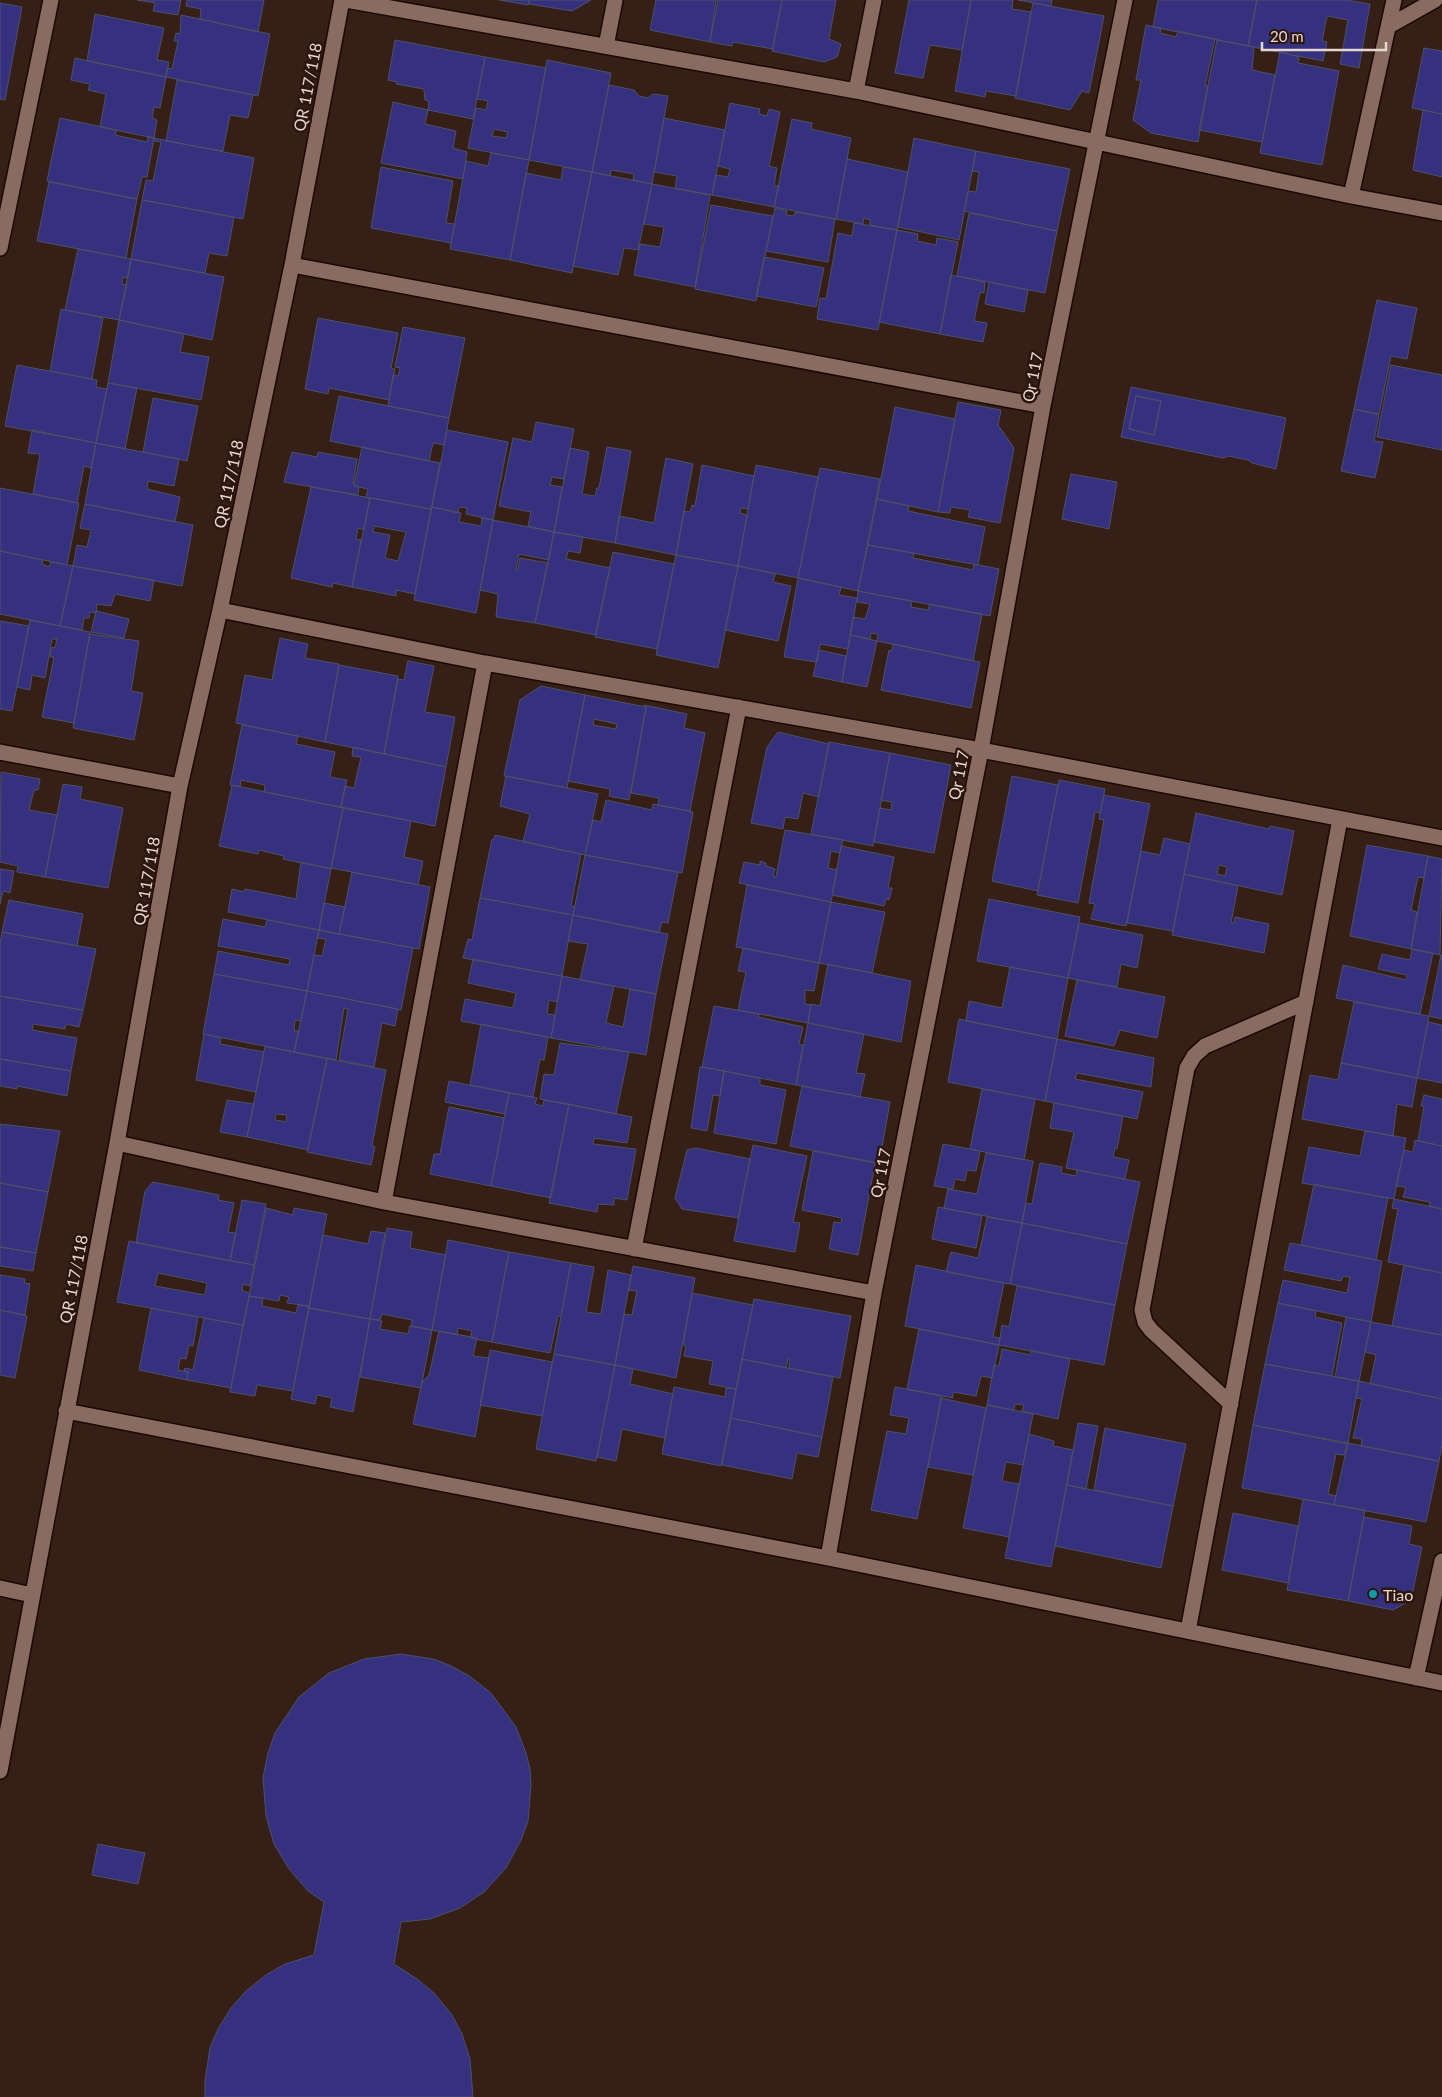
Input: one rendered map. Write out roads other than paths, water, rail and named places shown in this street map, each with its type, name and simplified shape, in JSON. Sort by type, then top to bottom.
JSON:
[{"type":"street","points":[[0,248],[51,0]]},
{"type":"street","name":"QR 117/118","points":[[0,1771],[117,1143],[180,786],[220,610],[292,265],[342,0]]},
{"type":"street","points":[[346,0],[856,91],[1097,144],[1442,213]]},
{"type":"street","points":[[606,46],[615,0]]},
{"type":"street","points":[[856,91],[874,0]]},
{"type":"street","name":"Qr 117","points":[[828,1558],[874,1293],[981,750],[1044,406],[1125,0]]},
{"type":"street","points":[[1351,196],[1394,0]]},
{"type":"street","points":[[1389,26],[1435,0]]},
{"type":"street","points":[[292,265],[1044,406]]},
{"type":"street","points":[[220,610],[485,663],[981,750],[1442,838]]},
{"type":"street","points":[[384,1202],[485,663]]},
{"type":"street","points":[[634,1250],[739,707]]},
{"type":"street","points":[[0,752],[180,786]]},
{"type":"street","points":[[1188,1631],[1340,819]]},
{"type":"street","points":[[1231,1404],[1151,1330],[1145,1322],[1142,1310],[1187,1068],[1194,1056],[1205,1046],[1306,1002]]},
{"type":"street","points":[[117,1143],[384,1202],[634,1250],[874,1293]]},
{"type":"street","points":[[66,1412],[828,1558],[1442,1683]]},
{"type":"street","points":[[1416,1678],[1442,1561]]},
{"type":"street","points":[[0,1588],[32,1595]]},
{"type":"place","name":"Tiao","points":[[1373,1594]]}]
